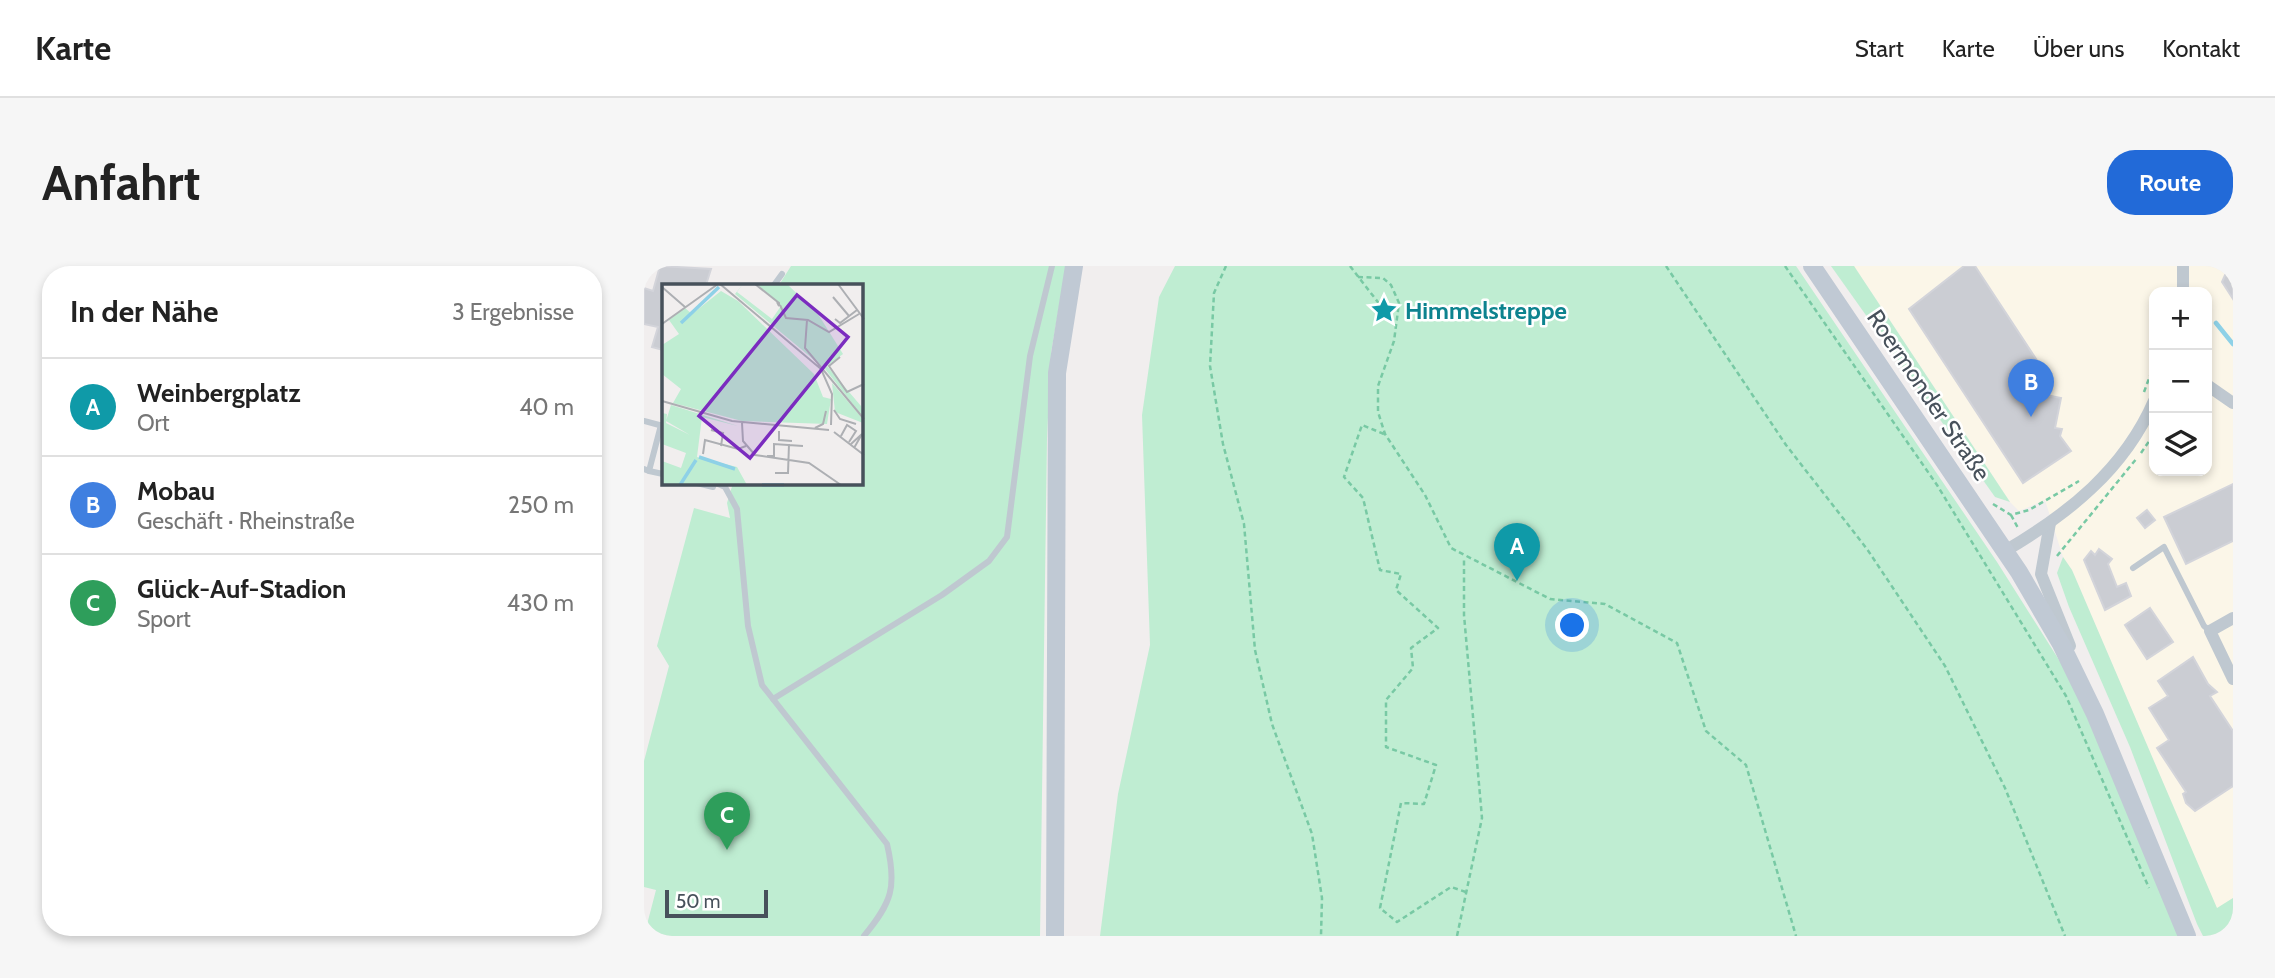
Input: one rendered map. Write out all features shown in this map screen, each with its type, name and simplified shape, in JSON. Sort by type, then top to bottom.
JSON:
[{"type":"main road","points":[[1055,936],[1057,373],[1074,266]]},
{"type":"main road","name":"Roermonder Straße","points":[[1812,266],[2005,551],[2079,677],[2187,936]]},
{"type":"street","points":[[2183,266],[2183,287]]},
{"type":"street","points":[[2212,388],[2233,403]]},
{"type":"street","points":[[2005,551],[2050,523],[2101,481],[2123,456],[2143,426],[2148,399]]},
{"type":"street","points":[[2050,523],[2041,574],[2078,665],[2079,677]]},
{"type":"street","points":[[2233,618],[2210,631],[2233,678]]},
{"type":"lane","points":[[773,699],[942,595],[989,561],[1007,537],[1030,356],[1052,266]]},
{"type":"lane","points":[[775,284],[782,274]]},
{"type":"lane","points":[[644,421],[662,426],[647,470]]},
{"type":"lane","points":[[720,485],[725,487],[737,509],[754,657],[762,685],[832,770],[887,844],[894,875],[891,895],[864,936]]},
{"type":"lane","points":[[2133,568],[2164,547],[2204,626],[2210,631]]},
{"type":"path","points":[[1226,266],[1214,293],[1210,366],[1223,444],[1244,524],[1255,650],[1272,724],[1312,834],[1322,898],[1321,936]]},
{"type":"path","points":[[1350,266],[1384,310]]},
{"type":"path","points":[[1666,266],[1786,445],[1867,549],[1945,666],[2005,788],[2065,936]]},
{"type":"path","points":[[1785,266],[1937,485],[2066,696],[2153,898]]},
{"type":"path","points":[[1359,277],[1383,278],[1391,285],[1399,303],[1394,341],[1378,386],[1378,412],[1385,434],[1425,495],[1451,548],[1550,599],[1605,604],[1677,643],[1706,731],[1746,765],[1796,936]]},
{"type":"path","points":[[1385,434],[1362,425],[1344,477],[1363,498],[1380,570],[1401,574],[1396,590],[1438,628],[1411,648],[1413,668],[1386,700],[1386,747],[1436,765],[1424,804],[1401,803],[1380,908],[1397,922],[1451,887],[1465,892]]},
{"type":"path","points":[[2053,564],[2149,440]]},
{"type":"path","points":[[2011,515],[2029,510],[2079,480]]},
{"type":"path","points":[[1457,936],[1482,818],[1462,591],[1464,557]]},
{"type":"shaded area","points":[[1854,266],[2233,266],[2233,898],[2217,909],[2072,570],[2063,557],[2045,500],[2019,511],[2010,502]]},
{"type":"green space","points":[[791,266],[1066,266],[1051,353],[1047,439],[1040,936],[644,936],[656,890],[644,887],[644,761],[669,666],[657,646],[694,508],[730,518],[727,503],[732,485],[863,485],[863,284],[780,284]]},
{"type":"green space","points":[[1175,266],[1796,266],[1997,562],[2078,690],[2179,936],[1100,936],[1118,794],[1150,645],[1142,415],[1159,297]]},
{"type":"green space","points":[[1831,266],[1854,266],[2010,502],[1995,497]]},
{"type":"green space","points":[[2063,557],[2072,570],[2217,908],[2233,898],[2233,936],[2203,936],[2197,924],[2130,747],[2069,607],[2057,573]]},
{"type":"building","points":[[660,266],[711,269],[706,284],[662,284],[662,350],[652,347],[658,327],[644,324],[644,288],[653,291]]},
{"type":"building","points":[[1964,266],[1975,266],[2038,362],[2032,392],[2061,398],[2055,428],[2062,429],[2060,436],[2071,451],[2023,483],[1909,309]]},
{"type":"building","points":[[2229,266],[2233,266],[2233,299],[2222,282]]},
{"type":"building","points":[[2233,484],[2233,541],[2186,564],[2164,517]]},
{"type":"building","points":[[2147,510],[2155,520],[2145,528],[2137,518]]},
{"type":"building","points":[[2099,549],[2112,559],[2108,564],[2117,587],[2126,583],[2131,596],[2105,610],[2084,560],[2091,551],[2095,555]]},
{"type":"building","points":[[2150,608],[2173,642],[2147,659],[2125,625]]},
{"type":"building","points":[[2193,657],[2208,684],[2217,692],[2210,696],[2233,731],[2233,786],[2195,811],[2186,803],[2183,794],[2186,792],[2157,748],[2169,740],[2149,708],[2168,696],[2158,681]]},
{"type":"waterway","points":[[2216,323],[2233,344]]},
{"type":"place","name":"Himmelstreppe","points":[[1384,310]]},
{"type":"place","name":"Mobau","points":[[2031,417]]},
{"type":"place","name":"Weinbergplatz","points":[[1517,581]]},
{"type":"place","name":"Glück-Auf-Stadion","points":[[727,850]]}]
